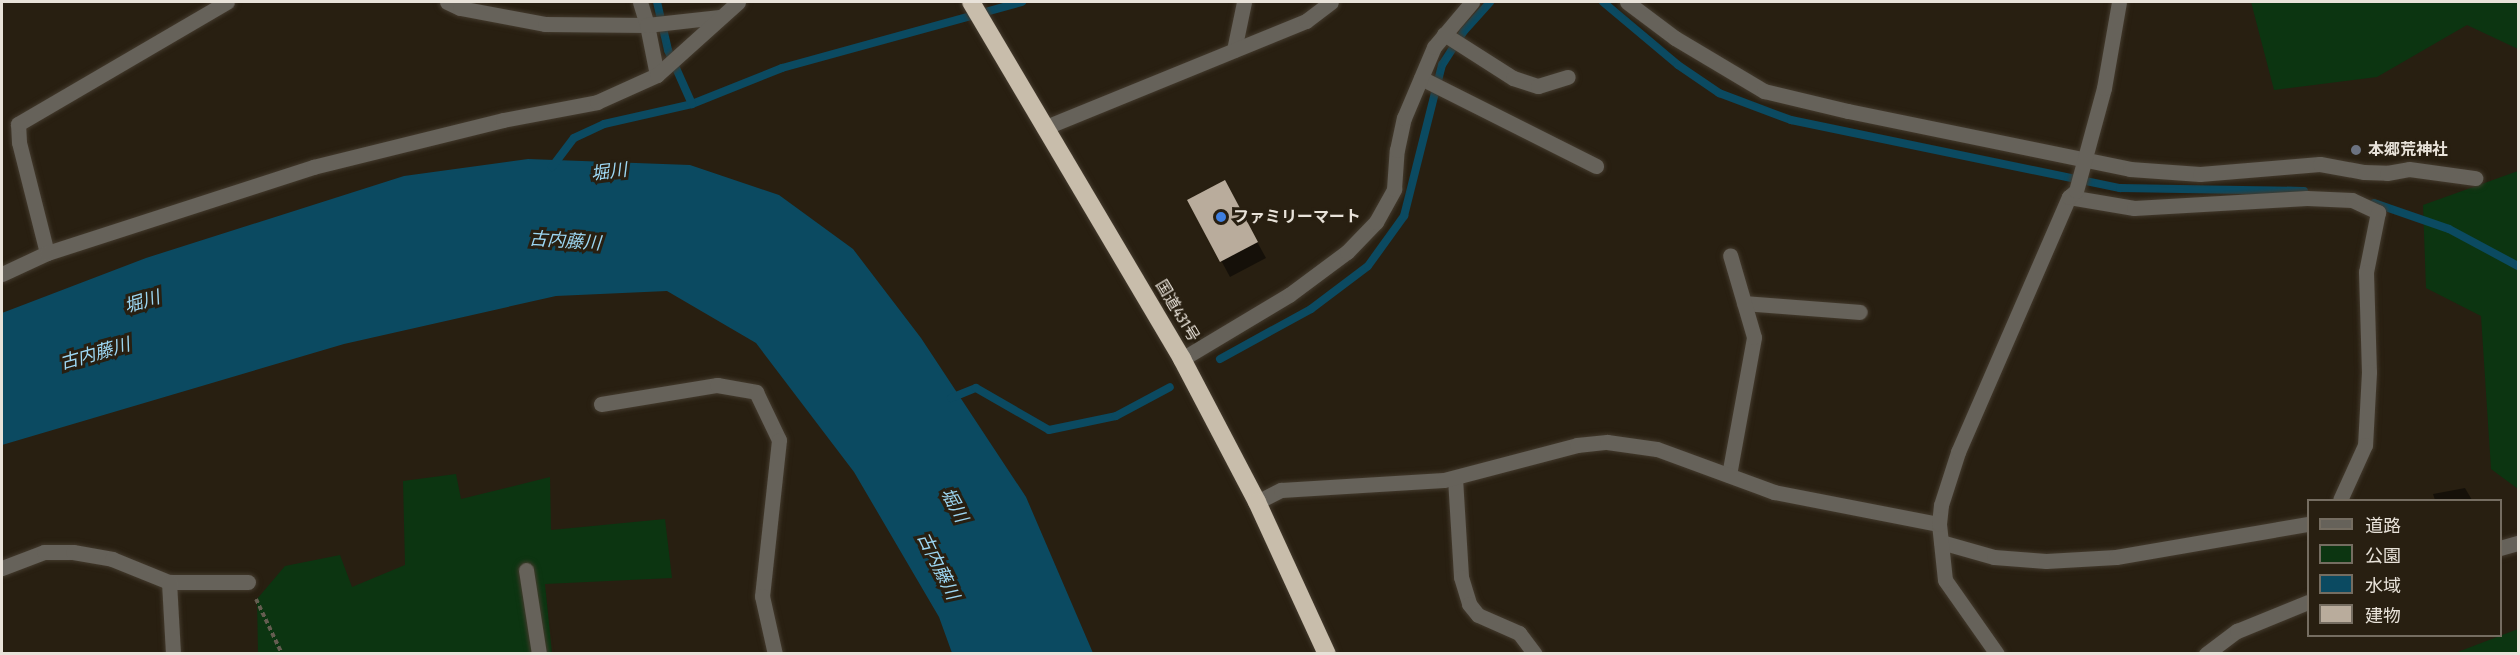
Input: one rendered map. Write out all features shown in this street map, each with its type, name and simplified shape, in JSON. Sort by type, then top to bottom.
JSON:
[{"type":"highway","name":"国道431号","points":[[971,2],[1182,358],[1257,502],[1327,654]]},
{"type":"street","points":[[47,254],[19,142],[18,124],[227,2]]},
{"type":"street","points":[[447,2],[460,8],[545,24],[650,25],[718,17]]},
{"type":"street","points":[[640,2],[650,25],[660,72]]},
{"type":"street","points":[[2,274],[47,254],[313,167],[503,120],[597,102],[660,72],[685,51],[718,17],[738,2]]},
{"type":"street","points":[[1234,50],[1244,2]]},
{"type":"street","points":[[1046,127],[1306,21],[1330,2]]},
{"type":"street","points":[[1182,358],[1289,295],[1347,252],[1376,222],[1394,189],[1397,150],[1404,118],[1434,46],[1472,2]]},
{"type":"street","points":[[1627,2],[1675,38],[1764,91],[2083,162],[2130,169],[2200,174],[2320,165],[2364,172],[2387,173],[2409,169],[2475,178]]},
{"type":"street","points":[[1997,654],[1945,580],[1939,524],[1941,506],[1958,452],[2072,194],[2104,88],[2119,2]]},
{"type":"street","points":[[675,21],[685,51]]},
{"type":"street","points":[[1444,34],[1513,78],[1538,86],[1568,77]]},
{"type":"street","points":[[1421,78],[1596,166]]},
{"type":"street","points":[[2072,194],[2134,208],[2307,198],[2352,200],[2378,212],[2366,272],[2369,372],[2365,445],[2341,499]]},
{"type":"street","points":[[1729,475],[1754,337],[1730,255]]},
{"type":"street","points":[[1744,303],[1860,312]]},
{"type":"street","points":[[601,404],[717,384],[756,392],[779,440],[762,596],[775,654]]},
{"type":"street","points":[[1257,502],[1281,490],[1455,477],[1577,446],[1607,442],[1657,449],[1774,492],[1939,524]]},
{"type":"street","points":[[1455,477],[1461,577],[1469,604],[1478,615],[1519,633],[1535,654]]},
{"type":"street","points":[[1941,542],[1994,557],[2046,561],[2116,557],[2307,524]]},
{"type":"street","points":[[2502,547],[2518,543]]},
{"type":"street","points":[[2,568],[44,552],[73,552],[112,559],[169,582],[248,582]]},
{"type":"street","points":[[526,570],[539,654]]},
{"type":"street","points":[[169,582],[173,654]]},
{"type":"street","points":[[2206,654],[2237,631],[2307,602]]},
{"type":"path","points":[[248,582],[282,654]]},
{"type":"green space","points":[[2251,2],[2518,2],[2518,49],[2467,25],[2377,77],[2274,90]]},
{"type":"green space","points":[[2518,171],[2518,489],[2491,469],[2481,316],[2426,288],[2423,205]]},
{"type":"green space","points":[[456,474],[461,499],[550,477],[551,530],[665,519],[672,578],[545,584],[552,653],[258,653],[257,599],[285,566],[340,555],[352,587],[405,565],[403,481]]},
{"type":"green space","points":[[2518,629],[2518,653],[2455,653],[2502,637]]},
{"type":"water","points":[[528,159],[690,165],[779,195],[853,249],[921,338],[1026,497],[1093,653],[952,653],[939,617],[854,472],[756,343],[667,291],[556,296],[344,344],[2,445],[2,313],[146,258],[404,176]]},
{"type":"building","points":[[1225,180],[1258,242],[1220,262],[1187,200]]},
{"type":"waterway","points":[[552,167],[574,138],[604,124],[692,104],[668,50],[657,2]]},
{"type":"waterway","points":[[692,104],[782,68],[1022,2]]},
{"type":"waterway","points":[[1220,359],[1311,309],[1368,266],[1404,216],[1442,65],[1464,31],[1490,2]]},
{"type":"waterway","points":[[1603,2],[1678,65],[1719,93],[1791,120],[2120,188],[2304,191]]},
{"type":"waterway","points":[[2374,203],[2449,229],[2518,266]]},
{"type":"waterway","points":[[951,398],[976,388],[1049,430],[1116,416],[1170,387]]},
{"type":"place","name":"本郷荒神社","points":[[2356,150]]},
{"type":"place","name":"ファミリーマート","points":[[1221,217]]},
{"type":"water label","name":"堀川","points":[[609,172]]},
{"type":"water label","name":"古内藤川","points":[[565,241]]},
{"type":"water label","name":"堀川","points":[[142,302]]},
{"type":"water label","name":"古内藤川","points":[[95,354]]},
{"type":"water label","name":"堀川","points":[[954,505]]},
{"type":"water label","name":"古内藤川","points":[[938,566]]}]
